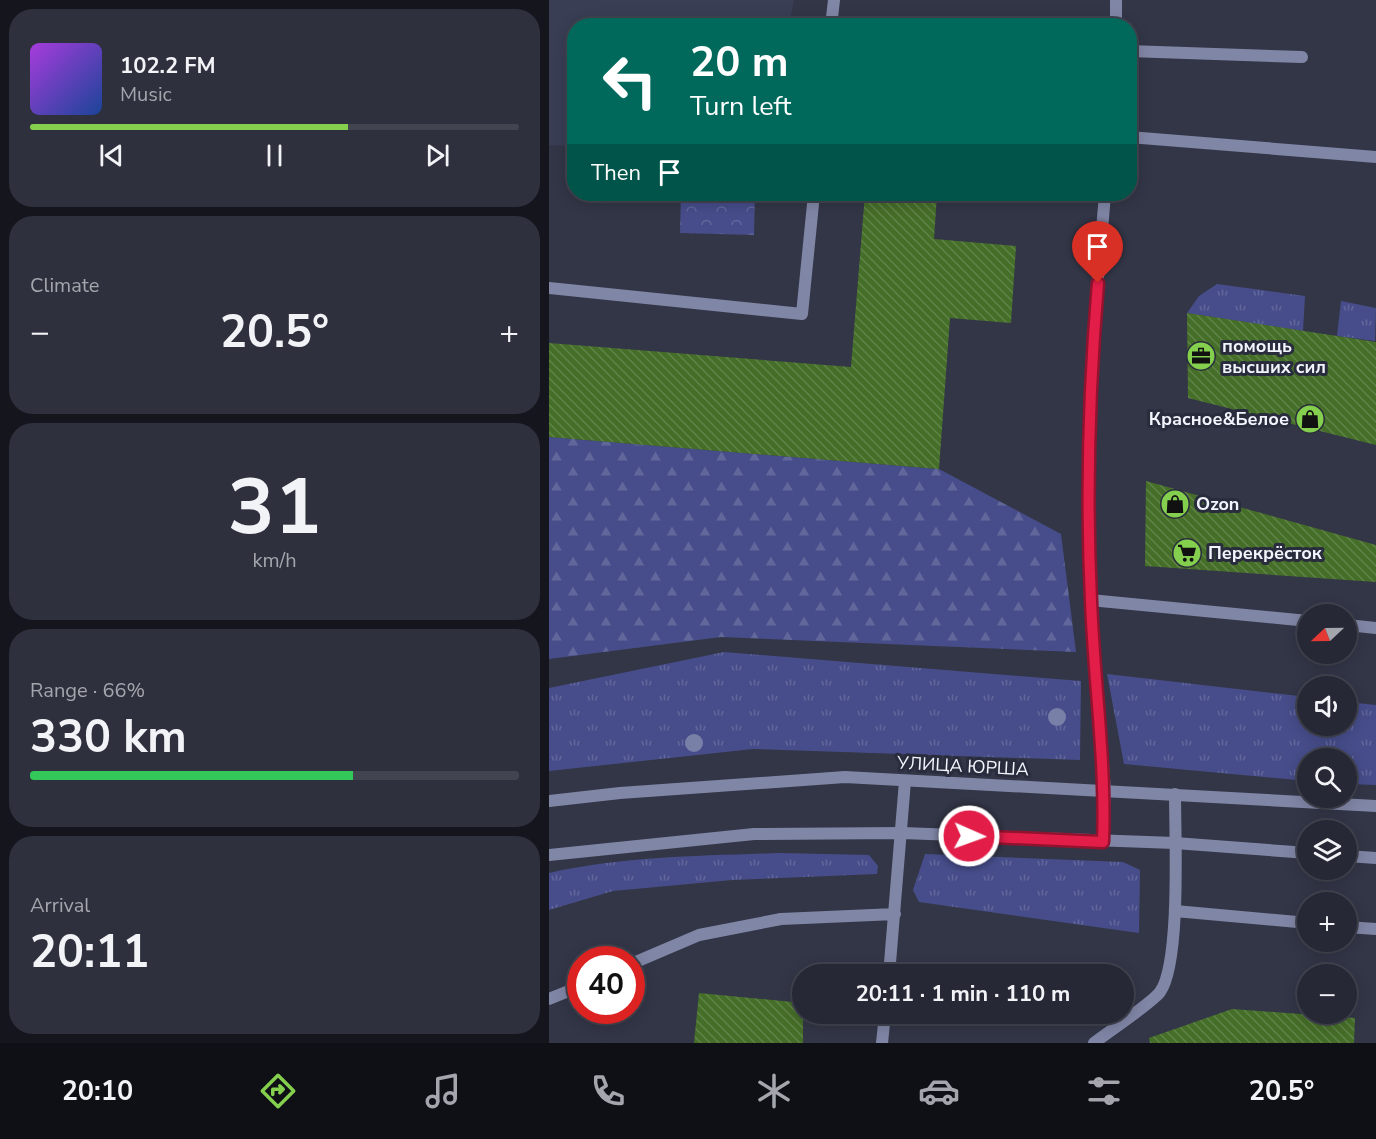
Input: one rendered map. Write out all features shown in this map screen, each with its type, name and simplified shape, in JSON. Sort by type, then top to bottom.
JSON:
[{"type":"street","points":[[832,18],[834,0]]},
{"type":"street","points":[[1116,0],[1116,18]]},
{"type":"street","points":[[1137,51],[1302,57]]},
{"type":"street","points":[[1137,138],[1376,157]]},
{"type":"street","points":[[549,288],[802,314],[814,201]]},
{"type":"street","points":[[1103,842],[1105,791],[1091,600],[1089,487],[1092,350],[1104,201]]},
{"type":"street","points":[[1091,600],[1297,620]]},
{"type":"street","points":[[1357,626],[1376,628]]},
{"type":"street","name":"УЛИЦА ЮРША","points":[[549,801],[620,793],[845,777],[1376,806]]},
{"type":"street","points":[[890,964],[905,781]]},
{"type":"street","points":[[1094,1043],[1160,992],[1170,958],[1175,911],[1175,794]]},
{"type":"street","points":[[549,855],[754,834],[902,833],[1175,843],[1297,852]]},
{"type":"street","points":[[1357,857],[1376,858]]},
{"type":"street","points":[[1175,911],[1297,922]]},
{"type":"street","points":[[645,958],[711,932],[781,920],[895,914]]},
{"type":"street","points":[[1357,928],[1376,929]]},
{"type":"street","points":[[549,999],[567,992]]},
{"type":"street","points":[[882,1043],[884,1024]]},
{"type":"shaded area","points":[[549,0],[794,0],[790,18],[567,18],[567,146],[549,145]]},
{"type":"green space","points":[[681,201],[755,201],[754,235],[680,233]]},
{"type":"green space","points":[[1217,284],[1305,296],[1303,331],[1187,313],[1199,296]]},
{"type":"green space","points":[[1341,301],[1376,308],[1375,341],[1337,336]]},
{"type":"green space","points":[[549,437],[939,469],[1061,534],[1076,652],[721,637],[549,659]]},
{"type":"green space","points":[[724,652],[1081,681],[1080,760],[753,749],[549,771],[549,688]]},
{"type":"green space","points":[[1107,674],[1297,696],[1297,736],[1357,736],[1357,703],[1376,705],[1376,785],[1357,784],[1357,748],[1297,748],[1297,780],[1124,764]]},
{"type":"green space","points":[[781,853],[869,855],[878,866],[877,874],[732,880],[613,891],[549,910],[549,873],[635,860]]},
{"type":"green space","points":[[925,854],[1123,862],[1140,870],[1139,933],[919,902],[913,890]]},
{"type":"building","points":[[864,201],[937,201],[934,239],[1016,246],[1011,323],[950,318],[939,469],[549,437],[549,343],[851,367]]},
{"type":"building","points":[[1187,313],[1376,342],[1376,445],[1188,398]]},
{"type":"building","points":[[1146,481],[1376,545],[1376,582],[1145,566]]},
{"type":"building","points":[[699,993],[792,1002],[792,1024],[803,1024],[803,1043],[694,1043]]},
{"type":"building","points":[[1232,1009],[1297,1014],[1297,1024],[1355,1024],[1354,1043],[1150,1043],[1149,1038]]},
{"type":"place","name":"помощь высших сил","points":[[1201,356]]},
{"type":"place","name":"Красное&Белое","points":[[1310,419]]},
{"type":"place","name":"Ozon","points":[[1175,504]]},
{"type":"place","name":"Перекрёсток","points":[[1187,553]]},
{"type":"route","points":[[969,836],[1103,842],[1105,791],[1091,600],[1089,487],[1092,350],[1098,283]]}]
